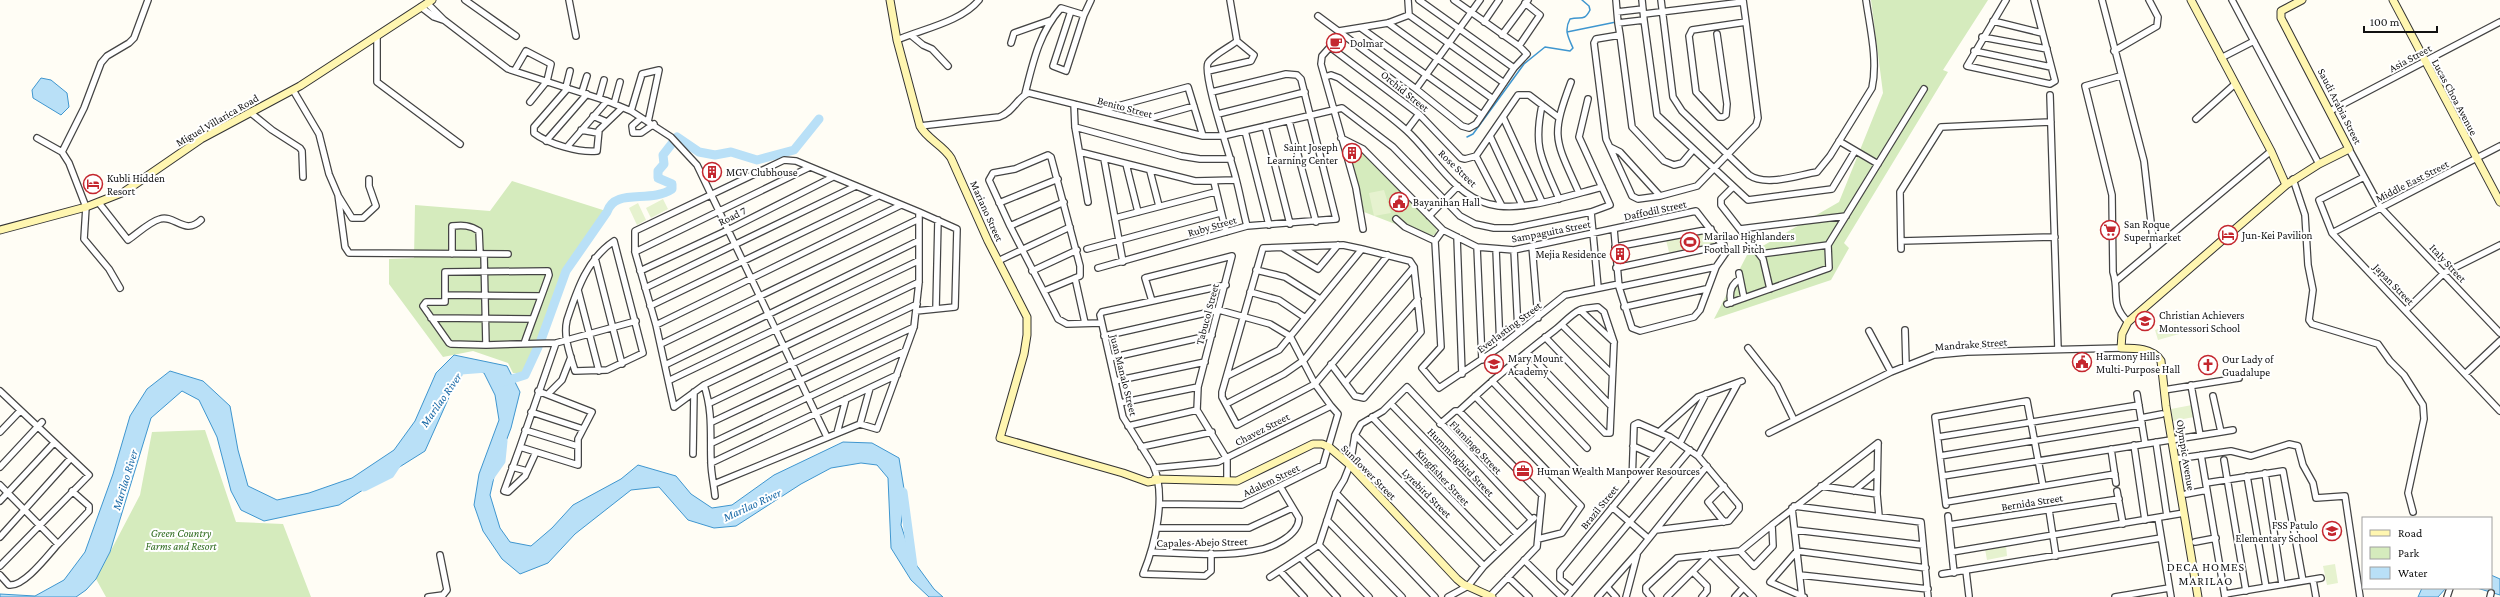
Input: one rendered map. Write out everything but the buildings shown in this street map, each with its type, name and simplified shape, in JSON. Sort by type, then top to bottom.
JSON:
[{"type":"main road","name":"Mariano Street","points":[[890,0],[897,40],[920,126],[925,134],[946,150],[951,158],[998,261],[1024,309],[1028,328],[1024,354],[1000,438]]},
{"type":"main road","points":[[2191,0],[2271,151],[2286,185]]},
{"type":"main road","name":"Saudi Arabia Street","points":[[2302,0],[2280,14],[2349,149]]},
{"type":"main road","name":"Lucas Choa Avenue","points":[[2393,0],[2500,202]]},
{"type":"main road","name":"Miguel Villarica Road","points":[[0,230],[86,207],[124,192],[201,139],[293,90],[427,3]]},
{"type":"main road","points":[[2121,348],[2123,329],[2128,322],[2293,179],[2349,149]]},
{"type":"main road","name":"Olympic Avenue","points":[[2121,348],[2142,349],[2160,359],[2198,597]]},
{"type":"main road","name":"Sunflower Street","points":[[1000,438],[1136,477],[1157,480],[1227,481],[1244,479],[1313,444],[1322,444],[1329,447],[1350,465],[1457,579],[1468,586],[1491,596]]},
{"type":"street","points":[[62,152],[84,108],[101,63],[107,56],[129,43],[134,38],[148,0]]},
{"type":"street","points":[[465,0],[516,36]]},
{"type":"street","points":[[569,0],[576,36]]},
{"type":"street","points":[[897,40],[912,36],[972,8],[978,0]]},
{"type":"street","points":[[1071,11],[1053,66],[1066,71],[1084,15],[1091,0]]},
{"type":"street","points":[[1208,71],[1253,60],[1253,53],[1237,41],[1230,0]]},
{"type":"street","points":[[1408,0],[1409,15]]},
{"type":"street","points":[[1419,0],[1514,68]]},
{"type":"street","points":[[1318,16],[1416,89],[1465,128],[1473,127],[1514,68],[1527,54],[1519,46],[1454,0]]},
{"type":"street","points":[[1416,89],[1480,0]]},
{"type":"street","points":[[1484,22],[1499,0]]},
{"type":"street","points":[[1616,0],[1632,127],[1664,161],[1674,165],[1682,163],[1693,150]]},
{"type":"street","points":[[1642,0],[1657,115],[1748,200],[1832,188],[1855,151]]},
{"type":"street","points":[[1661,0],[1673,97],[1682,111],[1754,179],[1768,180],[1817,172],[1839,141],[1872,88],[1874,78],[1866,0]]},
{"type":"street","points":[[2006,0],[1967,62],[1967,66],[1970,68],[2050,84],[2054,81],[2034,0]]},
{"type":"street","points":[[2102,0],[2120,76],[2144,161],[2154,248]]},
{"type":"street","points":[[2114,51],[2157,26],[2158,17],[2149,0]]},
{"type":"street","points":[[2232,0],[2319,164]]},
{"type":"street","points":[[1617,12],[1644,14],[1743,1],[1758,118],[1756,125],[1697,186],[1660,196],[1635,199],[1606,139],[1594,43],[1596,39],[1620,35]]},
{"type":"street","points":[[1502,35],[1527,2],[1540,15],[1519,46]]},
{"type":"street","points":[[427,3],[444,20],[508,69],[599,98],[631,111],[651,123],[677,143],[697,165],[734,246],[793,363],[827,437]]},
{"type":"street","points":[[920,126],[999,117],[1008,114],[1025,94],[1035,52],[1051,20],[1061,8],[1084,15]]},
{"type":"street","points":[[1618,22],[1644,14]]},
{"type":"street","points":[[1339,31],[1388,23],[1409,15]]},
{"type":"street","points":[[1409,15],[1504,82]]},
{"type":"street","points":[[1011,43],[1014,33],[1051,20]]},
{"type":"street","points":[[1993,21],[2042,32]]},
{"type":"street","points":[[1717,34],[1727,104],[1726,115],[1723,118],[1719,117],[1696,92],[1690,33],[1692,30],[1746,22]]},
{"type":"street","name":"Asia Street","points":[[2330,110],[2500,22]]},
{"type":"street","points":[[1388,23],[1493,99]]},
{"type":"street","points":[[1361,28],[1482,115]]},
{"type":"street","points":[[377,36],[378,82],[460,144]]},
{"type":"street","points":[[912,36],[922,45],[932,49],[948,66]]},
{"type":"street","points":[[1982,37],[2047,49]]},
{"type":"street","points":[[1237,41],[1210,61],[1208,71],[1223,136],[1231,158],[1247,226]]},
{"type":"street","points":[[2222,58],[2254,41]]},
{"type":"street","name":"Orchid Street","points":[[1325,77],[1321,59],[1330,47],[1419,114],[1461,158],[1470,159],[1476,156]]},
{"type":"street","points":[[515,70],[527,51],[550,63],[551,67],[547,81],[530,102]]},
{"type":"street","points":[[1974,51],[2051,66]]},
{"type":"street","points":[[631,111],[642,74],[659,70],[651,123],[641,133],[633,133],[632,126],[641,118]]},
{"type":"street","points":[[570,72],[567,88],[534,127],[534,133],[546,141],[597,151],[598,133],[622,108]]},
{"type":"street","points":[[1212,92],[1286,74],[1297,76],[1301,79],[1311,114]]},
{"type":"street","name":"Rose Street","points":[[1325,77],[1332,75],[1339,78],[1406,130],[1458,186],[1478,201],[1490,205],[1522,205],[1559,199],[1602,187]]},
{"type":"street","points":[[546,141],[584,93],[587,76]]},
{"type":"street","points":[[2120,76],[2085,86],[2112,195],[2113,272],[2116,281],[2119,313],[2128,322]]},
{"type":"street","points":[[1325,77],[1356,188],[1363,228]]},
{"type":"street","points":[[599,98],[604,80]]},
{"type":"street","points":[[614,104],[620,82]]},
{"type":"street","points":[[1571,82],[1558,116],[1556,133],[1558,148],[1579,193]]},
{"type":"street","points":[[2196,119],[2235,84]]},
{"type":"street","points":[[1102,110],[1188,87],[1203,136]]},
{"type":"street","points":[[1744,298],[1740,276],[1731,290],[1729,303],[1744,298],[1770,289],[1828,270],[1830,267],[1828,245],[1924,89]]},
{"type":"street","points":[[293,90],[319,134],[329,174],[338,194],[352,218],[363,218],[376,206],[369,186],[369,179]]},
{"type":"street","points":[[1218,114],[1305,92]]},
{"type":"street","name":"Benito Street","points":[[1025,94],[1034,93],[1203,136],[1223,136],[1245,132],[1334,109]]},
{"type":"street","points":[[1502,206],[1476,156],[1516,98],[1522,93],[1529,95],[1558,116]]},
{"type":"street","points":[[2050,96],[2058,349]]},
{"type":"street","points":[[1334,109],[1346,110],[1393,147],[1443,201],[1460,216],[1475,224],[1494,228],[1513,228],[1591,212],[1610,205],[1579,137],[1588,99]]},
{"type":"street","points":[[567,146],[607,101]]},
{"type":"street","points":[[1074,104],[1075,127],[1088,202]]},
{"type":"street","points":[[1542,105],[1537,130],[1537,146],[1559,199]]},
{"type":"street","points":[[1140,121],[1194,106]]},
{"type":"street","points":[[251,113],[272,130],[300,148],[302,151],[303,177]]},
{"type":"street","name":"Ruby Street","points":[[1098,268],[1247,226],[1316,222],[1336,219],[1311,114]]},
{"type":"street","points":[[1406,130],[1419,114]]},
{"type":"street","points":[[593,116],[607,122]]},
{"type":"street","points":[[1503,116],[1542,202]]},
{"type":"street","points":[[1289,121],[1316,222]]},
{"type":"street","points":[[1901,249],[1901,190],[1941,127],[2051,122]]},
{"type":"street","points":[[1265,126],[1290,224]]},
{"type":"street","points":[[1075,127],[1181,156],[1200,159],[1231,158]]},
{"type":"street","points":[[581,130],[598,133]]},
{"type":"street","points":[[1245,132],[1269,225]]},
{"type":"street","points":[[1490,136],[1522,205]]},
{"type":"street","points":[[37,138],[62,152],[69,163],[86,207],[84,239],[109,269],[120,288]]},
{"type":"street","name":"Sampaguita Street","points":[[1341,138],[1363,149],[1386,170],[1443,230],[1477,247],[1514,250],[1614,228]]},
{"type":"street","points":[[1839,141],[1878,164]]},
{"type":"street","name":"Middle East Street","points":[[2332,233],[2500,146]]},
{"type":"street","points":[[1610,147],[1620,152],[1654,187],[1660,196]]},
{"type":"street","name":"Saudi Arabia Street","points":[[2349,149],[2381,208]]},
{"type":"street","points":[[2116,281],[2271,151]]},
{"type":"street","points":[[1080,152],[1150,171],[1195,181],[1214,182],[1236,180]]},
{"type":"street","points":[[1044,291],[1080,276],[1077,250],[1052,157],[1048,155],[1015,169],[993,173],[989,180],[1021,250],[1060,322],[1067,324],[1101,323]]},
{"type":"street","points":[[1104,158],[1123,262]]},
{"type":"street","points":[[916,311],[955,307],[957,229],[796,161],[784,160],[635,230],[635,252],[656,324],[670,380],[674,407],[704,385],[919,282]]},
{"type":"street","points":[[1126,164],[1138,212]]},
{"type":"street","points":[[635,252],[810,167]]},
{"type":"street","points":[[1150,171],[1160,206]]},
{"type":"street","name":"Road 7","points":[[640,271],[728,230],[833,177]]},
{"type":"street","name":"Japan Street","points":[[2364,177],[2319,200],[2332,233],[2500,411]]},
{"type":"street","points":[[999,203],[1058,179]]},
{"type":"street","points":[[2293,179],[2305,215],[2308,265],[2313,290],[2309,320],[2312,324],[2378,344],[2390,361],[2404,375],[2423,405],[2424,419],[2408,493],[2413,512]]},
{"type":"street","points":[[1214,182],[1220,213],[1226,232]]},
{"type":"street","points":[[645,288],[856,186]]},
{"type":"street","points":[[1429,216],[1458,186]]},
{"type":"street","points":[[1733,187],[1720,202],[1763,258],[1770,289]]},
{"type":"street","points":[[1115,218],[1215,192]]},
{"type":"street","points":[[338,194],[345,247],[349,253],[508,254]]},
{"type":"street","points":[[650,306],[878,196]]},
{"type":"street","points":[[1010,226],[1064,202]]},
{"type":"street","points":[[99,203],[128,240],[159,219],[165,219],[185,226],[194,225],[201,220]]},
{"type":"street","points":[[656,324],[751,280],[901,205]]},
{"type":"street","name":"Italy Street","points":[[2381,208],[2500,333]]},
{"type":"street","name":"Daffodil Street","points":[[1696,211],[1711,229],[1724,245],[1726,251],[1716,267],[1706,289],[1700,310],[1694,317],[1640,331],[1632,328],[1624,307],[1619,286],[1616,268],[1614,228],[1696,211]]},
{"type":"street","points":[[714,484],[860,424],[877,429],[914,327],[919,282],[919,212]]},
{"type":"street","points":[[1591,212],[1598,287]]},
{"type":"street","points":[[1087,249],[1220,213]]},
{"type":"street","points":[[1740,229],[1846,216]]},
{"type":"street","points":[[660,344],[919,219]]},
{"type":"street","points":[[1396,219],[1404,227],[1435,241],[1443,230]]},
{"type":"street","points":[[936,309],[938,220]]},
{"type":"street","points":[[452,254],[452,226],[472,226],[479,231],[484,270],[486,345]]},
{"type":"street","points":[[998,261],[1070,227]]},
{"type":"street","points":[[1615,247],[1711,229]]},
{"type":"street","points":[[1457,237],[1462,374]]},
{"type":"street","points":[[1901,241],[2054,237]]},
{"type":"street","points":[[614,241],[643,352],[622,364],[599,371],[575,371],[565,328],[578,290],[596,258],[614,241]]},
{"type":"street","points":[[665,364],[918,241]]},
{"type":"street","name":"Everlasting Street","points":[[1435,241],[1441,347],[1422,368],[1439,388],[1462,374],[1500,347],[1518,331],[1538,318],[1565,295],[1598,287],[1619,286],[1716,267]]},
{"type":"street","points":[[1283,248],[1318,269],[1338,245]]},
{"type":"street","points":[[1332,364],[1357,398],[1367,396],[1421,332],[1414,267],[1406,258],[1338,245],[1263,248],[1242,316],[1222,392],[1226,404],[1237,425],[1315,384],[1414,267]]},
{"type":"street","points":[[1616,268],[1724,245]]},
{"type":"street","points":[[1760,254],[1828,245]]},
{"type":"street","points":[[2406,310],[2444,273],[2500,245]]},
{"type":"street","points":[[1532,246],[1538,318]]},
{"type":"street","points":[[1477,247],[1482,360]]},
{"type":"street","points":[[1227,376],[1279,350],[1304,317],[1362,249]]},
{"type":"street","points":[[1496,249],[1500,347]]},
{"type":"street","points":[[1032,271],[1077,250]]},
{"type":"street","points":[[1514,250],[1518,331]]},
{"type":"street","points":[[1226,404],[1284,374],[1304,360],[1388,255]]},
{"type":"street","name":"Tabucol Street","points":[[1152,301],[1145,278],[1232,256],[1226,285],[1198,387],[1197,410]]},
{"type":"street","points":[[596,258],[622,364]]},
{"type":"street","points":[[670,380],[918,261]]},
{"type":"street","points":[[1256,270],[1285,277],[1320,299]]},
{"type":"street","points":[[524,344],[548,271],[446,271],[445,302],[423,303],[423,308],[451,344],[486,345],[524,344],[556,343],[590,335],[636,321]]},
{"type":"street","points":[[1075,278],[1086,324]]},
{"type":"street","points":[[1152,301],[1226,285]]},
{"type":"street","points":[[1624,307],[1706,289]]},
{"type":"street","points":[[578,290],[599,371]]},
{"type":"street","points":[[1250,292],[1279,300],[1304,317]]},
{"type":"street","points":[[445,295],[541,296]]},
{"type":"street","points":[[1345,383],[1418,299]]},
{"type":"street","name":"Juan Manalo Street","points":[[1152,301],[1100,313],[1114,380],[1128,426],[1155,468],[1160,504],[1157,528],[1144,574],[1205,576],[1211,571],[1211,553]]},
{"type":"street","points":[[710,402],[917,304]]},
{"type":"street","points":[[1440,424],[1455,411],[1460,411],[1492,381],[1545,337],[1580,310],[1602,308],[1614,342],[1611,430],[1607,433],[1527,352]]},
{"type":"street","points":[[1104,336],[1219,310],[1270,324],[1290,336],[1304,360],[1315,384],[1331,406],[1336,410],[1338,418],[1329,447]]},
{"type":"street","points":[[1580,310],[1614,342]]},
{"type":"street","points":[[431,318],[485,320],[533,319]]},
{"type":"street","points":[[1562,325],[1612,374]]},
{"type":"street","points":[[712,422],[914,327]]},
{"type":"street","points":[[1869,330],[1891,372]]},
{"type":"street","points":[[1905,330],[1906,365]]},
{"type":"street","points":[[1110,358],[1212,336]]},
{"type":"street","points":[[1545,337],[1611,406]]},
{"type":"street","points":[[2465,374],[2500,341]]},
{"type":"street","points":[[536,452],[527,471],[508,492],[504,491],[556,343]]},
{"type":"street","points":[[1748,348],[1776,385],[1794,420]]},
{"type":"street","name":"Mandrake Street","points":[[1769,434],[1794,420],[1906,365],[1947,353],[2121,348]]},
{"type":"street","points":[[712,442],[905,351]]},
{"type":"street","points":[[548,394],[562,380],[571,357]]},
{"type":"street","points":[[1114,380],[1205,362]]},
{"type":"street","points":[[1510,366],[1587,448]]},
{"type":"street","points":[[711,463],[897,375]]},
{"type":"street","points":[[2164,390],[2239,378]]},
{"type":"street","points":[[1492,381],[1580,473]]},
{"type":"street","points":[[1659,432],[1698,397],[1740,382],[1698,456]]},
{"type":"street","points":[[704,385],[710,402],[712,422],[711,463],[715,496]]},
{"type":"street","points":[[2191,386],[2200,435]]},
{"type":"street","points":[[1120,403],[1198,387]]},
{"type":"street","name":"Flamingo Street","points":[[1391,404],[1407,387],[1440,424],[1532,520]]},
{"type":"street","points":[[860,424],[870,388]]},
{"type":"street","points":[[520,447],[578,465],[577,446],[583,429],[592,414],[590,411],[538,391]]},
{"type":"street","points":[[693,454],[694,392]]},
{"type":"street","points":[[0,566],[89,475],[1,394]]},
{"type":"street","points":[[1680,443],[1706,394]]},
{"type":"street","points":[[2137,394],[2145,443]]},
{"type":"street","points":[[1475,396],[1581,506],[1562,533],[1538,539]]},
{"type":"street","points":[[2213,396],[2221,432]]},
{"type":"street","points":[[837,433],[846,399]]},
{"type":"street","points":[[2043,486],[2027,401],[1936,417],[1946,504],[2115,474]]},
{"type":"street","points":[[1270,577],[1319,545],[1336,493],[1350,465],[1355,435],[1362,424],[1372,416],[1384,411],[1391,404]]},
{"type":"street","name":"Hummingbird Street","points":[[1391,404],[1517,534]]},
{"type":"street","points":[[1938,437],[2139,405]]},
{"type":"street","name":"Chavez Street","points":[[1155,468],[1218,462],[1331,406]]},
{"type":"street","points":[[1128,426],[1197,410],[1227,458],[1227,481]]},
{"type":"street","points":[[0,432],[20,411]]},
{"type":"street","points":[[1460,411],[1542,495],[1537,547],[1491,596]]},
{"type":"street","points":[[531,412],[583,429]]},
{"type":"street","points":[[1940,456],[2035,441],[2141,420],[2162,414]]},
{"type":"street","name":"Kingfisher Street","points":[[1372,416],[1500,550]]},
{"type":"street","points":[[0,467],[42,422]]},
{"type":"street","points":[[1632,483],[1635,423],[1670,437],[1698,456],[1724,486],[1740,508],[1729,521],[1656,530]]},
{"type":"street","points":[[525,430],[577,446]]},
{"type":"street","points":[[1943,476],[2233,430]]},
{"type":"street","points":[[1141,447],[1212,432]]},
{"type":"street","name":"Lyrebird Street","points":[[1355,435],[1484,566]]},
{"type":"street","name":"Brazil Street","points":[[1573,590],[1560,579],[1560,572],[1670,437]]},
{"type":"street","points":[[2156,442],[2167,516]]},
{"type":"street","points":[[0,501],[54,443]]},
{"type":"street","points":[[1651,597],[1646,591],[1646,587],[1677,558],[1740,551],[1793,507],[1878,443],[1877,494],[1879,516]]},
{"type":"street","points":[[2175,459],[2231,450],[2251,456],[2289,444],[2298,446],[2303,465],[2313,483],[2316,498],[2345,496],[2360,597]]},
{"type":"street","points":[[2134,445],[2145,520]]},
{"type":"street","points":[[1633,446],[1653,456]]},
{"type":"street","name":"Adalem Street","points":[[1160,504],[1242,505],[1281,488],[1323,466],[1329,447]]},
{"type":"street","points":[[2111,449],[2116,483]]},
{"type":"street","points":[[1567,597],[1690,450]]},
{"type":"street","points":[[2201,455],[2225,596],[2266,587],[2321,578]]},
{"type":"street","points":[[0,537],[26,510],[71,458]]},
{"type":"street","points":[[2224,460],[2246,591]]},
{"type":"street","points":[[1598,597],[1638,552],[1707,466]]},
{"type":"street","points":[[512,467],[527,471]]},
{"type":"street","points":[[1854,491],[1877,472]]},
{"type":"street","points":[[2206,483],[2265,473],[2283,472],[2303,581]]},
{"type":"street","points":[[2265,473],[2282,584]]},
{"type":"street","points":[[2247,476],[2266,587]]},
{"type":"street","points":[[0,485],[58,544]]},
{"type":"street","points":[[1724,486],[1708,502],[1724,522]]},
{"type":"street","points":[[1821,486],[1877,494]]},
{"type":"street","name":"Capales-Abejo Street","points":[[1151,552],[1211,553],[1257,551],[1292,534],[1299,523],[1299,518],[1281,488]]},
{"type":"street","points":[[2186,494],[2207,490]]},
{"type":"street","points":[[0,574],[9,585],[14,586],[28,577],[89,511],[89,506],[72,491]]},
{"type":"street","points":[[2118,491],[2123,524]]},
{"type":"street","points":[[1336,493],[1435,597]]},
{"type":"street","name":"Bernida Street","points":[[1948,525],[2119,499]]},
{"type":"street","points":[[1612,507],[1628,523],[1648,538]]},
{"type":"street","points":[[1793,507],[1921,522],[1928,597]]},
{"type":"street","points":[[1793,507],[1803,597]]},
{"type":"street","points":[[1157,528],[1249,528],[1292,508]]},
{"type":"street","points":[[2049,510],[2056,556]]},
{"type":"street","points":[[1952,552],[2184,513]]},
{"type":"street","points":[[1448,597],[1468,586],[1484,566],[1500,550],[1540,514]]},
{"type":"street","points":[[1948,516],[1954,573]]},
{"type":"street","points":[[2158,518],[2171,597]]},
{"type":"street","points":[[1327,520],[1402,597]]},
{"type":"street","points":[[1740,551],[1754,566],[1773,546],[1772,525]]},
{"type":"street","points":[[1795,530],[1923,545]]},
{"type":"street","points":[[1942,574],[2161,538]]},
{"type":"street","points":[[2195,542],[2216,538]]},
{"type":"street","points":[[1319,545],[1369,597]]},
{"type":"street","points":[[1797,551],[1926,568]]},
{"type":"street","points":[[1797,551],[1770,582],[1803,597]]},
{"type":"street","points":[[1626,597],[1638,552]]},
{"type":"street","points":[[1668,597],[1694,573],[1710,554]]},
{"type":"street","points":[[1710,554],[1753,597]]},
{"type":"street","points":[[428,597],[443,595],[447,590],[440,555]]},
{"type":"street","points":[[1301,558],[1337,597]]},
{"type":"street","points":[[1524,560],[1562,597]]},
{"type":"street","points":[[1280,571],[1304,597]]},
{"type":"street","points":[[1966,571],[1969,596]]},
{"type":"street","points":[[1694,573],[1708,586],[1707,591],[1702,597]]},
{"type":"street","points":[[1800,575],[1928,590]]},
{"type":"street","points":[[1508,577],[1529,597]]},
{"type":"street","points":[[2313,580],[2316,597]]},
{"type":"street","points":[[1607,587],[1616,597]]},
{"type":"street","points":[[1734,597],[1743,588]]},
{"type":"street","points":[[2115,597],[2169,588]]},
{"type":"green space","points":[[1871,0],[1988,0],[1943,70],[1948,72],[1844,243],[1849,248],[1831,280],[1714,319],[1747,255],[1839,202],[1883,93]]},
{"type":"green space","points":[[1347,142],[1360,149],[1384,169],[1437,228],[1436,234],[1429,237],[1364,212]]},
{"type":"green space","points":[[512,181],[606,211],[566,269],[535,352],[524,373],[513,373],[508,363],[473,351],[443,357],[389,284],[389,259],[414,258],[415,205],[490,211]]},
{"type":"green space","points":[[1384,190],[1391,213],[1374,216],[1369,193]]},
{"type":"green space","points":[[663,199],[668,209],[651,218],[646,208]]},
{"type":"green space","points":[[638,203],[646,220],[637,225],[629,208]]},
{"type":"green space","name":"Marilao Highlanders Football Pitch","points":[[1709,231],[1715,245],[1670,256],[1666,240]]},
{"type":"green space","points":[[2176,324],[2179,334],[2158,340],[2155,330]]},
{"type":"green space","points":[[2192,405],[2194,417],[2173,421],[2171,409]]},
{"type":"green space","name":"Green Country Farms and Resort","points":[[205,430],[236,522],[283,524],[311,597],[106,597],[96,579],[140,495],[152,432]]},
{"type":"green space","points":[[2006,545],[2007,556],[1987,560],[1985,549]]},
{"type":"green space","points":[[2335,564],[2338,583],[2327,585],[2323,566]]},
{"type":"water","points":[[41,78],[51,80],[67,93],[69,107],[61,115],[33,98],[32,90]]},
{"type":"water","points":[[454,355],[507,366],[520,392],[511,428],[496,468],[490,495],[500,528],[510,542],[531,546],[552,528],[573,505],[621,479],[638,465],[676,476],[691,494],[712,508],[732,505],[774,475],[843,442],[872,443],[899,458],[905,495],[901,525],[912,559],[934,589],[943,597],[929,597],[911,580],[891,548],[888,478],[877,465],[861,463],[831,468],[801,484],[736,526],[714,528],[688,520],[659,487],[631,490],[575,534],[548,563],[520,574],[502,559],[483,531],[474,505],[479,474],[499,420],[495,395],[484,373],[475,369],[453,375],[450,395],[425,451],[339,505],[264,521],[241,510],[231,491],[217,437],[199,400],[182,391],[151,418],[110,552],[96,579],[86,590],[76,597],[0,597],[0,594],[35,596],[64,580],[85,552],[113,474],[130,416],[147,389],[170,371],[203,381],[230,406],[238,450],[248,486],[277,500],[309,493],[352,478],[394,450],[415,421],[436,373]]},
{"type":"water","points":[[2492,575],[2500,579],[2500,595],[2480,589],[2492,589]]},
{"type":"water","points":[[2422,589],[2445,589],[2438,597],[2418,597]]},
{"type":"waterway","points":[[1467,137],[1473,134],[1524,64],[1545,47],[1570,51],[1573,48],[1567,34],[1567,27],[1570,19],[1582,18],[1588,14],[1590,10],[1589,6],[1582,0]]},
{"type":"waterway","points":[[1567,32],[1616,22]]},
{"type":"waterway","points":[[541,340],[566,271],[611,204],[617,200],[625,198],[654,195],[672,189],[672,184],[658,178],[658,171],[664,164],[663,155],[677,137],[699,152],[715,155],[731,152],[757,160],[794,150],[819,119]]},
{"type":"waterway","points":[[502,382],[525,375],[538,347]]},
{"type":"waterway","name":"Marilao River","points":[[444,394],[461,370],[487,368]]},
{"type":"waterway","name":"Marilao River","points":[[489,478],[501,461],[503,441]]},
{"type":"waterway","name":"Marilao River","points":[[364,487],[390,474],[398,462]]},
{"type":"waterway","name":"Marilao River","points":[[903,492],[913,566]]},
{"type":"place","name":"Dolmar","points":[[1336,43]]},
{"type":"place","name":"Saint Joseph Learning Center","points":[[1352,153]]},
{"type":"place","name":"MGV Clubhouse","points":[[712,172]]},
{"type":"place","name":"Kubli Hidden Resort","points":[[93,184]]},
{"type":"place","name":"Bayanihan Hall","points":[[1399,202]]},
{"type":"place","name":"San Roque Supermarket","points":[[2110,230]]},
{"type":"place","name":"Jun-Kei Pavilion","points":[[2228,235]]},
{"type":"place","name":"Marilao Highlanders Football Pitch","points":[[1690,242]]},
{"type":"place","name":"Mejia Residence","points":[[1620,254]]},
{"type":"place","name":"Christian Achievers Montessori School","points":[[2145,321]]},
{"type":"place","name":"Harmony Hills Multi-Purpose Hall","points":[[2082,362]]},
{"type":"place","name":"Mary Mount Academy","points":[[1494,364]]},
{"type":"place","name":"Our Lady of Guadalupe","points":[[2208,365]]},
{"type":"place","name":"Human Wealth Manpower Resources","points":[[1523,471]]},
{"type":"place","name":"FSS Patulo Elementary School","points":[[2332,531]]},
{"type":"district","name":"DECA HOMES MARILAO","points":[[2206,574]]}]
